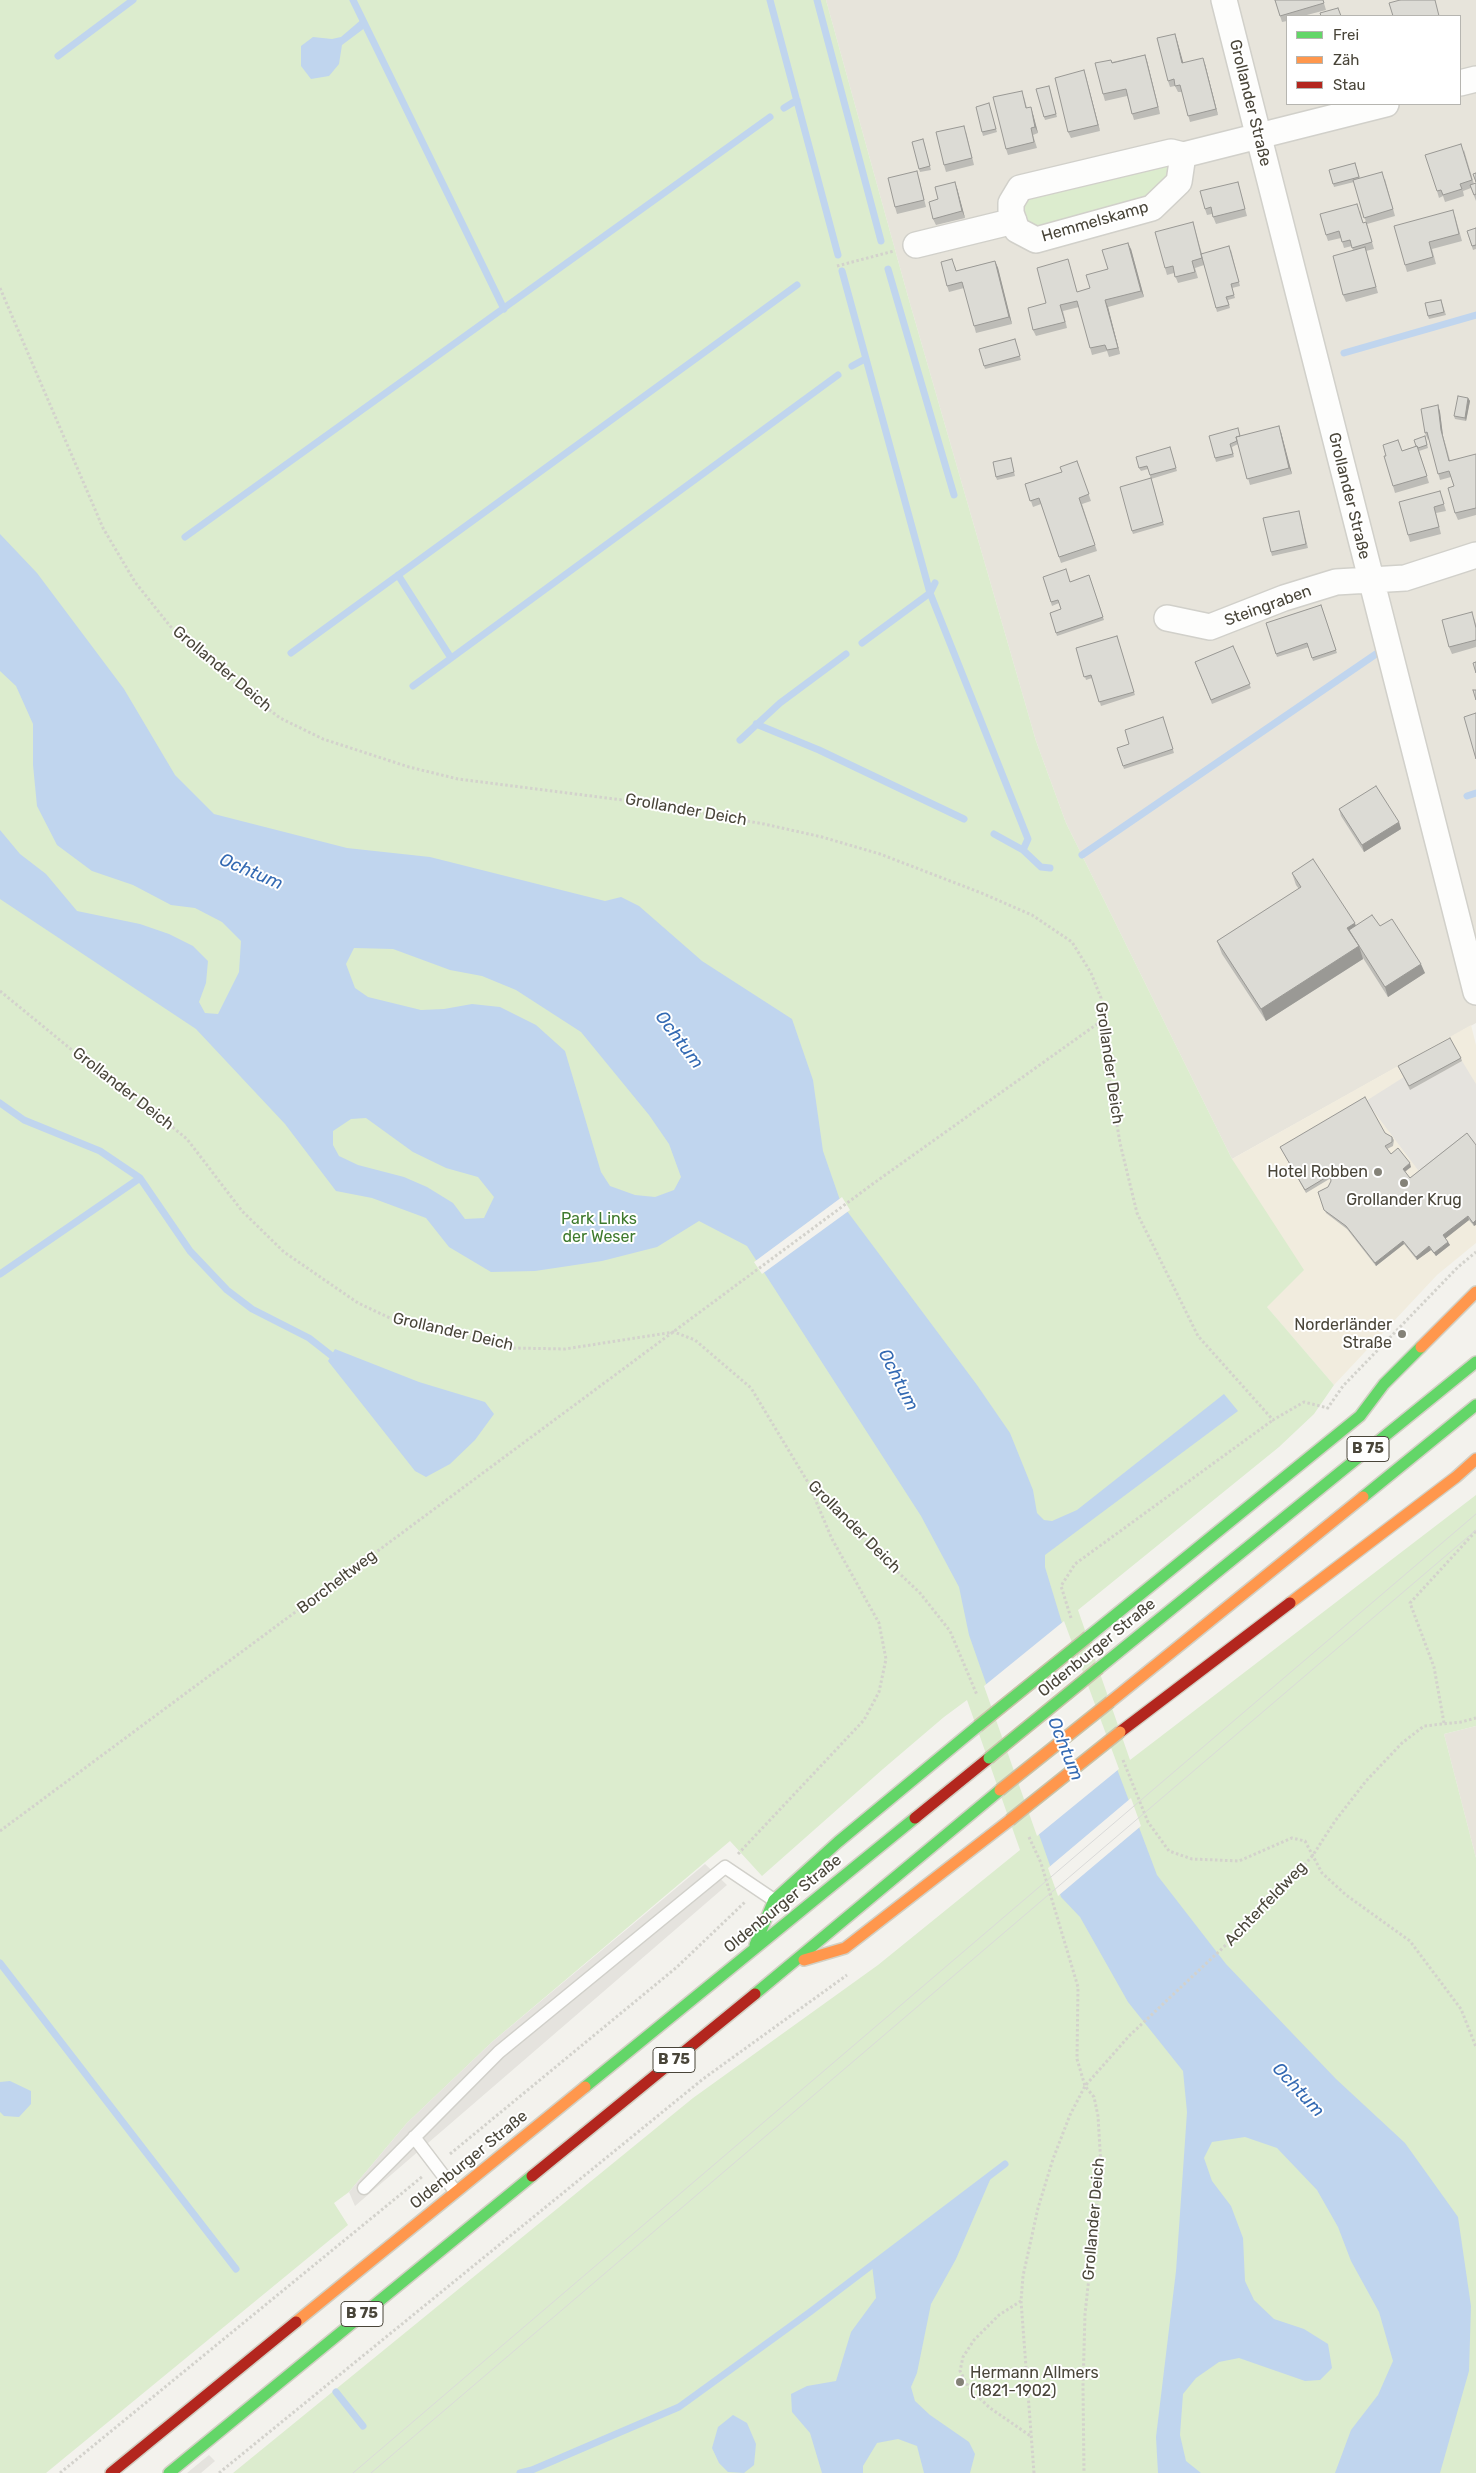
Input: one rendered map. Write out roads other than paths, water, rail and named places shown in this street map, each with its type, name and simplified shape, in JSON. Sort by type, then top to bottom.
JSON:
[{"type":"main road","points":[[754,1949],[774,1900],[838,1842],[978,1726],[1360,1416],[1384,1384],[1476,1292]]},
{"type":"main road","name":"Oldenburger Straße","points":[[111,2473],[1260,1535],[1476,1362]]},
{"type":"main road","name":"B 75","points":[[169,2473],[1000,1790],[1476,1405]]},
{"type":"main road","points":[[791,1963],[846,1948],[1120,1732],[1456,1477],[1476,1459]]},
{"type":"main road","points":[[1456,1477],[1476,1468]]},
{"type":"street","name":"Grollander Straße","points":[[1224,0],[1476,992]]},
{"type":"street","points":[[1461,83],[1476,79]]},
{"type":"street","points":[[916,245],[1014,221],[1011,203],[1020,188],[1171,152],[1183,155],[1382,105]]},
{"type":"street","name":"Hemmelskamp","points":[[1014,221],[1017,230],[1036,240],[1152,208],[1179,182],[1183,155]]},
{"type":"street","name":"Steingraben","points":[[1167,618],[1210,628],[1284,598],[1336,582],[1371,582],[1405,578],[1476,555]]},
{"type":"lane","points":[[364,2188],[499,2052],[725,1867],[774,1900]]},
{"type":"lane","points":[[414,2137],[455,2191]]},
{"type":"water","points":[[362,19],[366,27],[342,45],[339,64],[329,76],[311,79],[301,66],[301,46],[313,37],[332,39],[341,37]]},
{"type":"water","name":"Ochtum","points":[[0,534],[37,573],[124,689],[175,775],[214,814],[347,848],[430,857],[605,901],[621,897],[639,906],[702,961],[792,1019],[813,1080],[823,1151],[841,1203],[977,1385],[1010,1433],[1033,1490],[1037,1513],[1044,1520],[1052,1521],[1077,1510],[1224,1394],[1238,1411],[1045,1555],[1045,1567],[1062,1623],[1157,1875],[1226,1964],[1336,2079],[1405,2143],[1458,2217],[1471,2306],[1469,2371],[1440,2473],[1335,2473],[1351,2430],[1378,2395],[1393,2361],[1379,2312],[1351,2261],[1338,2227],[1317,2190],[1277,2148],[1245,2137],[1212,2142],[1204,2158],[1212,2181],[1231,2206],[1243,2238],[1245,2281],[1254,2300],[1274,2319],[1304,2329],[1328,2344],[1332,2368],[1320,2380],[1305,2381],[1239,2358],[1219,2362],[1196,2378],[1183,2394],[1180,2435],[1186,2461],[1201,2473],[1158,2473],[1156,2437],[1176,2271],[1187,2112],[1183,2071],[1128,2002],[1080,1917],[1061,1897],[969,1635],[959,1587],[921,1516],[747,1246],[699,1221],[657,1247],[602,1261],[535,1271],[491,1272],[449,1247],[426,1218],[372,1198],[336,1191],[285,1124],[196,1029],[0,899],[0,830],[20,854],[46,874],[77,911],[140,924],[169,934],[193,946],[208,961],[206,983],[199,1002],[205,1013],[218,1014],[239,972],[241,941],[222,922],[195,908],[171,905],[133,885],[92,871],[57,845],[37,806],[33,765],[33,724],[16,686],[0,671]],"holes":[[[354,948],[393,949],[450,970],[482,976],[516,990],[581,1032],[649,1115],[669,1144],[681,1177],[674,1190],[655,1197],[635,1195],[610,1186],[601,1172],[565,1051],[536,1025],[500,1007],[472,1004],[444,1009],[421,1010],[368,997],[355,988],[346,964]],[[366,1118],[413,1152],[446,1168],[478,1177],[494,1197],[484,1218],[465,1219],[453,1203],[427,1187],[404,1177],[358,1165],[339,1156],[333,1145],[333,1131],[351,1119]]]},
{"type":"water","points":[[335,1349],[419,1382],[485,1402],[494,1414],[475,1440],[450,1464],[426,1477],[415,1471],[328,1361]]},
{"type":"water","points":[[10,2081],[31,2091],[31,2104],[19,2117],[4,2116],[0,2112],[0,2082]]},
{"type":"water","points":[[993,2173],[956,2259],[931,2304],[917,2373],[911,2387],[915,2401],[930,2415],[969,2442],[975,2454],[970,2473],[924,2473],[917,2446],[898,2439],[877,2443],[863,2466],[863,2473],[822,2473],[810,2433],[792,2412],[791,2394],[807,2386],[836,2381],[851,2332],[876,2298],[872,2265]]},
{"type":"water","points":[[733,2415],[747,2423],[756,2444],[754,2465],[744,2473],[728,2472],[719,2463],[712,2448],[718,2427]]},
{"type":"waterway","points":[[58,56],[133,0]]},
{"type":"waterway","points":[[353,0],[504,309]]},
{"type":"waterway","points":[[770,0],[838,255]]},
{"type":"waterway","points":[[817,0],[881,241]]},
{"type":"waterway","points":[[784,108],[797,100]]},
{"type":"waterway","points":[[185,537],[770,117]]},
{"type":"waterway","points":[[888,269],[954,495]]},
{"type":"waterway","points":[[842,271],[930,593],[1028,839],[1023,850]]},
{"type":"waterway","points":[[291,653],[797,285]]},
{"type":"waterway","points":[[1344,353],[1476,315]]},
{"type":"waterway","points":[[852,366],[865,359]]},
{"type":"waterway","points":[[413,686],[838,375]]},
{"type":"waterway","points":[[398,575],[451,658]]},
{"type":"waterway","points":[[862,643],[930,593],[935,583]]},
{"type":"waterway","points":[[740,740],[780,703],[846,654]]},
{"type":"waterway","points":[[1082,855],[1376,654]]},
{"type":"waterway","points":[[756,724],[819,750],[964,819]]},
{"type":"waterway","points":[[1467,796],[1476,793]]},
{"type":"waterway","points":[[994,834],[1023,850],[1041,867],[1050,868]]},
{"type":"waterway","points":[[0,1103],[24,1120],[100,1151],[140,1178],[190,1251],[227,1290],[252,1309],[309,1338],[332,1356]]},
{"type":"waterway","points":[[0,1274],[140,1178]]},
{"type":"waterway","points":[[0,1963],[236,2269]]},
{"type":"waterway","points":[[520,2473],[532,2470],[679,2407],[810,2312],[1005,2164]]},
{"type":"waterway","points":[[336,2392],[363,2426]]},
{"type":"tram line","points":[[353,2473],[1476,1514]]},
{"type":"tram line","points":[[371,2473],[1476,1530]]},
{"type":"place","name":"Hotel Robben","points":[[1378,1172]]},
{"type":"place","name":"Grollander Krug","points":[[1404,1183]]},
{"type":"place","name":"Norderländer Straße","points":[[1402,1334]]},
{"type":"place","name":"Hermann Allmers (1821-1902)","points":[[960,2382]]},
{"type":"park label","name":"Park Links der Weser","points":[[599,1228]]}]
